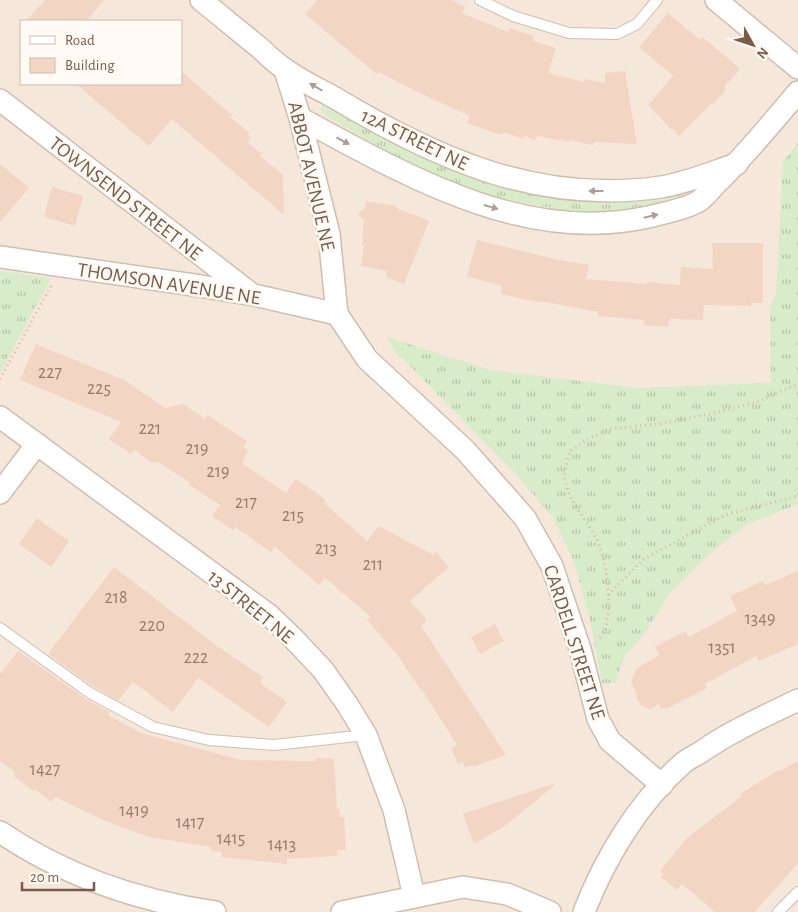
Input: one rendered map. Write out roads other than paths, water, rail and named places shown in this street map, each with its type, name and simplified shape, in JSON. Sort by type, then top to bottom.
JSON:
[{"type":"street","name":"12A STREET NE","points":[[201,0],[286,70],[386,128],[481,170],[553,188],[589,191],[626,191],[662,187],[684,182],[737,164]]},
{"type":"street","points":[[716,0],[798,68]]},
{"type":"street","name":"ABBOT AVENUE NE","points":[[286,70],[329,234],[337,314]]},
{"type":"street","name":"12A STREET NE","points":[[300,118],[369,155],[461,198],[515,214],[574,223],[603,224],[635,220],[698,202],[737,164],[798,92]]},
{"type":"street","name":"TOWNSEND STREET NE","points":[[0,100],[201,257],[254,295]]},
{"type":"street","name":"THOMSON AVENUE NE","points":[[0,257],[254,295],[337,314]]},
{"type":"street","name":"CARDELL STREET NE","points":[[337,314],[367,359],[465,450],[525,518],[552,566],[580,649],[598,719],[610,741],[662,785]]},
{"type":"street","name":"13 STREET NE","points":[[0,417],[269,615],[323,670],[348,704],[366,735],[394,810],[414,896]]},
{"type":"street","points":[[0,493],[37,444]]},
{"type":"street","points":[[584,912],[593,887],[636,816],[683,763],[720,739],[798,700]]},
{"type":"street","points":[[0,832],[48,861],[116,890],[152,901],[215,912]]},
{"type":"street","points":[[342,912],[463,887],[507,894],[550,912]]},
{"type":"lane","points":[[480,0],[513,16],[569,33],[618,34],[637,24],[657,0]]},
{"type":"lane","points":[[0,628],[90,693],[153,727],[209,740],[274,745],[366,735]]},
{"type":"lane","points":[[778,912],[798,892]]}]
